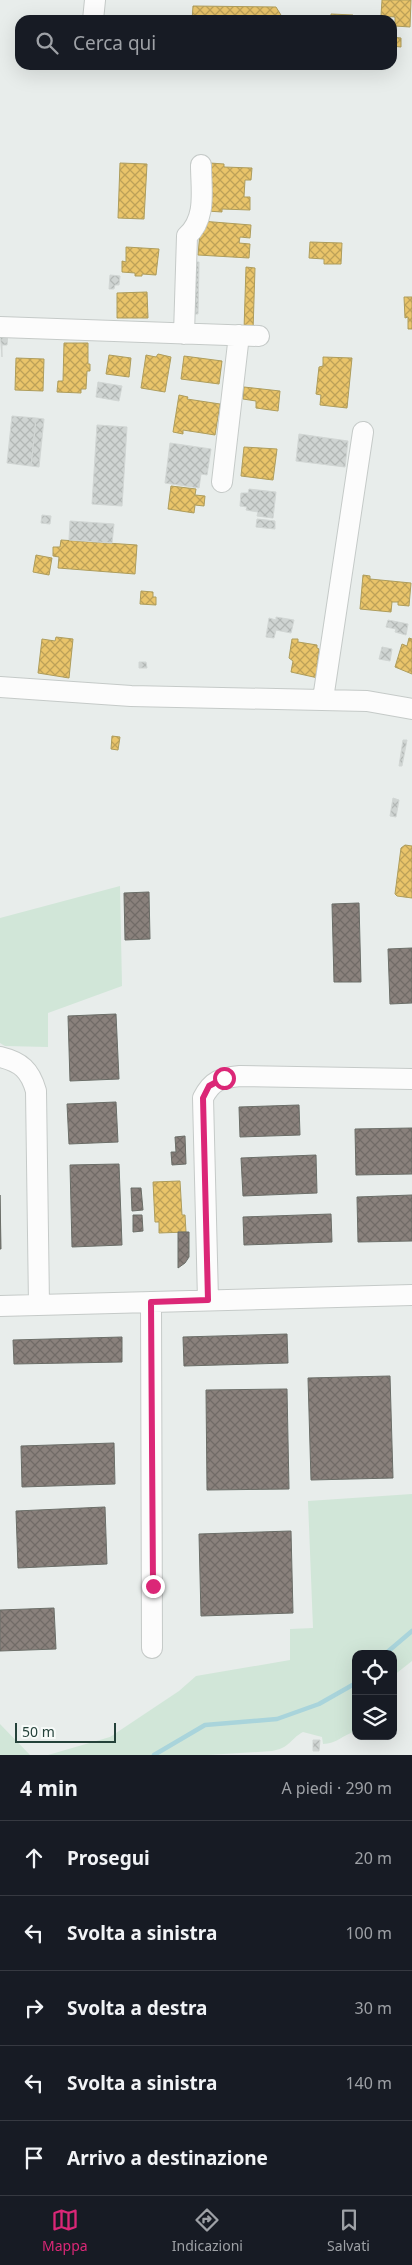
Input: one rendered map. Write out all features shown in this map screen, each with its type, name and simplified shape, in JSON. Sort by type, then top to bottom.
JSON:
[{"type":"street","points":[[93,15],[95,0]]},
{"type":"street","points":[[184,334],[187,236],[196,228],[200,216],[201,165]]},
{"type":"street","points":[[0,328],[249,336],[222,482]]},
{"type":"street","points":[[323,699],[363,432]]},
{"type":"street","points":[[0,687],[131,696],[367,701],[412,709]]},
{"type":"street","points":[[0,1057],[24,1066],[32,1077],[36,1090],[39,1305]]},
{"type":"street","points":[[208,1300],[203,1098],[209,1086],[224,1078],[240,1076],[412,1079]]},
{"type":"street","points":[[0,1306],[412,1295]]},
{"type":"street","points":[[151,1302],[152,1648]]},
{"type":"green space","points":[[120,886],[122,986],[48,1013],[48,1047],[5,1046],[0,1043],[0,918]]},
{"type":"green space","points":[[412,1494],[412,1661],[397,1673],[397,1650],[352,1650],[352,1733],[332,1743],[323,1744],[322,1737],[303,1732],[283,1748],[272,1751],[208,1755],[48,1755],[110,1737],[179,1691],[196,1676],[290,1660],[290,1629],[313,1628],[308,1501]]},
{"type":"green space","points":[[0,1724],[30,1755],[0,1755]]},
{"type":"building: Abitazioni","points":[[382,0],[411,0],[410,27],[397,26],[397,15],[381,15]]},
{"type":"building: Abitazioni","points":[[193,6],[276,7],[281,15],[192,15]]},
{"type":"building: Abitazioni","points":[[397,38],[401,38],[401,47],[397,47]]},
{"type":"building: Abitazioni","points":[[120,163],[147,164],[144,219],[118,218]]},
{"type":"building: Abitazioni","points":[[210,163],[224,164],[224,167],[252,168],[251,180],[245,180],[244,197],[250,197],[250,210],[222,209],[222,212],[207,211]]},
{"type":"building: Abitazioni","points":[[201,221],[251,225],[250,238],[240,237],[239,243],[250,244],[249,258],[198,255]]},
{"type":"building: Abitazioni","points":[[310,242],[342,243],[341,264],[324,264],[324,259],[309,258]]},
{"type":"building: Abitazioni","points":[[126,247],[159,249],[156,275],[142,274],[142,276],[135,276],[135,273],[122,272],[122,261],[126,262]]},
{"type":"building: Abitazioni","points":[[246,267],[255,268],[253,331],[244,330]]},
{"type":"building: Abitazioni","points":[[147,292],[148,318],[117,318],[117,293]]},
{"type":"building: Abitazioni","points":[[404,297],[412,297],[412,329],[408,329],[408,317],[405,318]]},
{"type":"building: Abitazioni","points":[[64,343],[88,343],[90,371],[87,371],[86,389],[81,389],[81,393],[57,392],[58,381],[63,381]]},
{"type":"building: Abitazioni","points":[[158,354],[171,357],[165,392],[141,388],[146,355],[156,357]]},
{"type":"building: Abitazioni","points":[[109,355],[131,358],[129,377],[106,374]]},
{"type":"building: Abitazioni","points":[[184,356],[222,361],[219,384],[181,379]]},
{"type":"building: Abitazioni","points":[[323,357],[352,358],[347,408],[320,405],[321,395],[316,394],[319,367],[323,366]]},
{"type":"building: Abitazioni","points":[[16,358],[44,359],[43,391],[15,390]]},
{"type":"building: Abitazioni","points":[[244,387],[280,391],[278,411],[256,408],[256,401],[243,399]]},
{"type":"building: Abitazioni","points":[[179,395],[188,397],[187,399],[220,404],[215,435],[183,430],[183,434],[173,432]]},
{"type":"building: Abitazioni","points":[[244,447],[277,449],[273,480],[241,476]]},
{"type":"building: Abitazioni","points":[[171,486],[196,489],[195,495],[205,496],[204,506],[195,505],[194,513],[168,509]]},
{"type":"building: Abitazioni","points":[[61,540],[137,545],[135,574],[58,568],[59,557],[53,556],[53,547],[60,547]]},
{"type":"building: Abitazioni","points":[[36,555],[52,558],[49,575],[33,572]]},
{"type":"building: Abitazioni","points":[[363,575],[370,576],[370,579],[411,583],[409,606],[398,605],[398,602],[392,602],[391,612],[360,609]]},
{"type":"building: Abitazioni","points":[[141,591],[153,592],[153,597],[156,597],[156,605],[140,604]]},
{"type":"building: Abitazioni","points":[[56,637],[73,639],[69,678],[38,673],[42,639],[55,641]]},
{"type":"building: Abitazioni","points":[[409,638],[412,639],[412,674],[395,667],[402,644],[407,646]]},
{"type":"building: Abitazioni","points":[[292,639],[298,639],[298,642],[317,645],[319,649],[317,662],[321,663],[318,678],[291,672],[293,661],[289,658]]},
{"type":"building: Abitazioni","points":[[112,736],[120,737],[118,750],[111,749]]},
{"type":"building: Abitazioni","points":[[405,845],[412,846],[412,898],[395,894],[401,848]]},
{"type":"building: Abitazioni","points":[[180,1181],[182,1215],[185,1215],[186,1232],[159,1233],[159,1222],[155,1222],[153,1182]]},
{"type":"building: Industria","points":[[149,892],[150,939],[125,940],[124,893]]},
{"type":"building: Industria","points":[[359,903],[361,982],[334,982],[332,904]]},
{"type":"building: Industria","points":[[412,948],[412,1003],[390,1004],[388,949]]},
{"type":"building: Industria","points":[[116,1014],[119,1079],[70,1081],[68,1016]]},
{"type":"building: Industria","points":[[116,1102],[118,1142],[69,1144],[67,1104]]},
{"type":"building: Industria","points":[[299,1105],[300,1135],[240,1137],[239,1107]]},
{"type":"building: Industria","points":[[412,1128],[412,1174],[356,1175],[355,1129]]},
{"type":"building: Industria","points":[[185,1136],[186,1164],[172,1165],[171,1152],[176,1152],[175,1137]]},
{"type":"building: Industria","points":[[316,1155],[317,1193],[243,1196],[241,1158]]},
{"type":"building: Industria","points":[[119,1164],[122,1245],[72,1247],[70,1165]]},
{"type":"building: Industria","points":[[131,1188],[141,1188],[143,1210],[132,1211]]},
{"type":"building: Industria","points":[[0,1195],[1,1249],[0,1249]]},
{"type":"building: Industria","points":[[412,1195],[412,1241],[358,1242],[357,1197]]},
{"type":"building: Industria","points":[[331,1214],[332,1242],[244,1245],[243,1217]]},
{"type":"building: Industria","points":[[133,1215],[142,1215],[143,1231],[133,1232]]},
{"type":"building: Industria","points":[[178,1232],[189,1232],[189,1257],[178,1268]]},
{"type":"building: Industria","points":[[287,1334],[288,1363],[184,1366],[183,1337]]},
{"type":"building: Industria","points":[[122,1337],[122,1362],[14,1364],[13,1340]]},
{"type":"building: Industria","points":[[390,1376],[393,1478],[311,1480],[308,1378]]},
{"type":"building: Industria","points":[[287,1389],[289,1489],[207,1490],[206,1390]]},
{"type":"building: Industria","points":[[114,1443],[115,1484],[22,1487],[21,1446]]},
{"type":"building: Industria","points":[[105,1507],[107,1564],[18,1568],[16,1511]]},
{"type":"building: Industria","points":[[291,1531],[293,1613],[201,1616],[199,1534]]},
{"type":"building: Industria","points":[[54,1608],[56,1649],[0,1651],[0,1610]]},
{"type":"building: Altro","points":[[190,262],[199,262],[198,314],[190,314]]},
{"type":"building: Altro","points":[[110,275],[120,276],[119,285],[115,285],[114,289],[109,289]]},
{"type":"building: Altro","points":[[0,332],[8,332],[7,345],[2,345],[2,357]]},
{"type":"building: Altro","points":[[98,382],[122,386],[119,401],[96,397]]},
{"type":"building: Altro","points":[[12,416],[36,418],[31,466],[7,463]]},
{"type":"building: Altro","points":[[36,418],[44,419],[39,467],[31,466]]},
{"type":"building: Altro","points":[[97,425],[127,427],[122,506],[92,504]]},
{"type":"building: Altro","points":[[299,434],[348,441],[345,467],[296,461]]},
{"type":"building: Altro","points":[[170,443],[211,449],[207,475],[201,474],[199,488],[165,483]]},
{"type":"building: Altro","points":[[249,489],[276,492],[273,518],[257,516],[258,512],[246,510],[247,507],[240,506],[241,493],[248,493]]},
{"type":"building: Altro","points":[[42,515],[51,516],[50,524],[41,523]]},
{"type":"building: Altro","points":[[257,519],[275,521],[275,529],[256,527]]},
{"type":"building: Altro","points":[[70,521],[114,524],[112,543],[69,540]]},
{"type":"building: Altro","points":[[276,617],[294,620],[291,633],[276,630],[274,638],[266,637],[269,618],[276,620]]},
{"type":"building: Altro","points":[[388,620],[408,624],[406,635],[395,632],[396,629],[386,627]]},
{"type":"building: Altro","points":[[382,647],[392,649],[390,661],[379,659]]},
{"type":"building: Altro","points":[[139,662],[146,662],[147,668],[139,668]]},
{"type":"building: Altro","points":[[403,740],[407,740],[402,766],[399,766]]},
{"type":"building: Altro","points":[[393,798],[399,800],[396,817],[390,816]]},
{"type":"building: Altro","points":[[313,1740],[320,1740],[319,1751],[313,1751]]},
{"type":"waterway","points":[[390,1650],[412,1631]]},
{"type":"waterway","points":[[154,1755],[205,1725],[277,1719],[319,1704],[352,1685]]},
{"type":"route","points":[[153,1586],[151,1302],[208,1300],[203,1098],[209,1086],[224,1078]]}]
